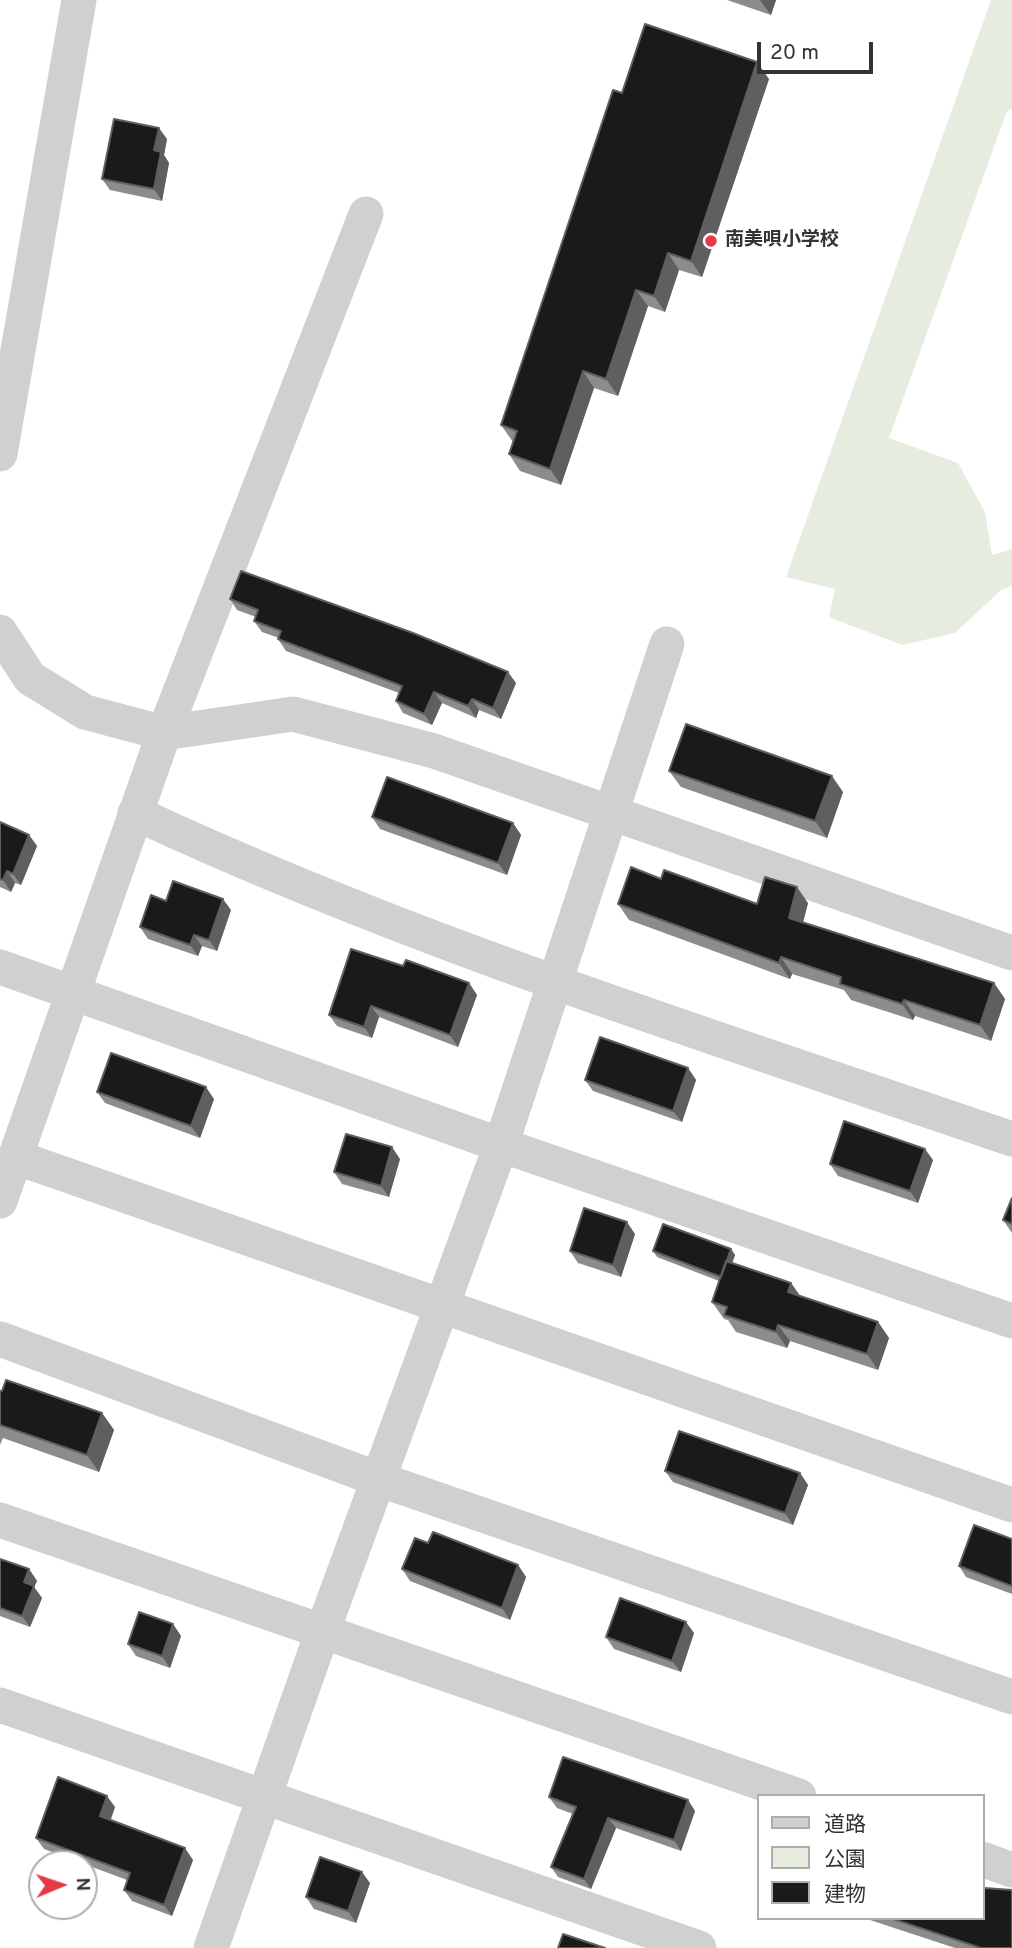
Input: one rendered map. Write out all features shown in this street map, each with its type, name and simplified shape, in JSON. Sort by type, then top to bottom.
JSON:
[{"type":"street","points":[[0,454],[79,0]]},
{"type":"street","points":[[0,1201],[164,733],[366,214]]},
{"type":"street","points":[[0,632],[30,678],[85,712],[164,733],[293,715],[434,751],[1012,953]]},
{"type":"street","points":[[211,1948],[323,1630],[501,1145],[667,644]]},
{"type":"street","points":[[135,813],[255,869],[555,982],[1012,1139]]},
{"type":"street","points":[[0,967],[501,1145],[1012,1321]]},
{"type":"street","points":[[15,1157],[1012,1505]]},
{"type":"street","points":[[0,1339],[378,1479],[1012,1697]]},
{"type":"street","points":[[0,1520],[793,1794]]},
{"type":"street","points":[[0,1705],[699,1948]]},
{"type":"street","points":[[984,1860],[1012,1870]]},
{"type":"green space","points":[[991,0],[1012,0],[1012,109],[1007,111],[889,438],[958,463],[985,512],[992,555],[1012,549],[1012,586],[1001,590],[955,633],[902,645],[829,617],[835,589],[786,577]]},
{"type":"building","points":[[645,24],[757,62],[691,261],[668,253],[654,296],[636,290],[606,379],[583,371],[550,469],[509,454],[517,431],[501,425],[613,90],[622,93]]},
{"type":"building","points":[[114,119],[159,128],[154,150],[161,152],[154,189],[102,179]]},
{"type":"building","points":[[241,571],[413,633],[508,672],[493,708],[472,699],[468,706],[434,692],[424,714],[396,701],[402,686],[278,639],[281,631],[254,621],[258,610],[230,599]]},
{"type":"building","points":[[686,724],[832,776],[815,821],[669,771]]},
{"type":"building","points":[[387,777],[513,823],[498,863],[372,817]]},
{"type":"building","points":[[0,822],[29,835],[13,874],[7,871],[3,880],[0,879]]},
{"type":"building","points":[[631,867],[661,879],[664,870],[757,904],[765,877],[797,887],[789,918],[994,983],[980,1025],[904,1000],[902,1004],[840,984],[841,977],[781,957],[779,963],[618,904]]},
{"type":"building","points":[[173,881],[223,899],[209,940],[194,935],[190,945],[140,927],[151,895],[166,901]]},
{"type":"building","points":[[351,949],[403,966],[406,960],[469,983],[450,1035],[371,1006],[364,1027],[329,1015]]},
{"type":"building","points":[[600,1037],[688,1068],[673,1111],[585,1080]]},
{"type":"building","points":[[111,1053],[206,1087],[191,1126],[97,1092]]},
{"type":"building","points":[[844,1121],[925,1149],[910,1191],[830,1164]]},
{"type":"building","points":[[346,1134],[392,1147],[381,1186],[334,1172]]},
{"type":"building","points":[[1012,1198],[1012,1224],[1003,1220]]},
{"type":"building","points":[[584,1208],[627,1222],[613,1265],[570,1251]]},
{"type":"building","points":[[663,1224],[731,1249],[721,1277],[653,1251]]},
{"type":"building","points":[[726,1261],[791,1283],[788,1292],[878,1322],[867,1354],[778,1325],[776,1332],[724,1315],[727,1307],[712,1302]]},
{"type":"building","points":[[6,1380],[102,1413],[87,1455],[0,1425],[0,1391]]},
{"type":"building","points":[[679,1431],[800,1473],[785,1513],[665,1471]]},
{"type":"building","points":[[974,1525],[1012,1539],[1012,1586],[959,1566]]},
{"type":"building","points":[[433,1532],[518,1565],[502,1608],[402,1569],[415,1538],[428,1543]]},
{"type":"building","points":[[0,1559],[29,1569],[24,1582],[34,1586],[22,1616],[0,1608]]},
{"type":"building","points":[[620,1598],[686,1622],[672,1661],[606,1637]]},
{"type":"building","points":[[139,1612],[173,1624],[162,1656],[128,1644]]},
{"type":"building","points":[[563,1757],[688,1800],[674,1840],[608,1818],[584,1879],[551,1867],[576,1807],[549,1797]]},
{"type":"building","points":[[58,1777],[107,1796],[100,1816],[185,1848],[164,1905],[124,1890],[130,1873],[98,1861],[98,1850],[68,1850],[36,1838]]},
{"type":"building","points":[[320,1857],[362,1872],[348,1911],[306,1897]]},
{"type":"building","points":[[984,1888],[1012,1890],[1012,1948],[981,1948],[896,1920],[984,1920]]},
{"type":"building","points":[[563,1934],[605,1948],[558,1948]]},
{"type":"place","name":"南美唄小学校","points":[[711,241]]}]
